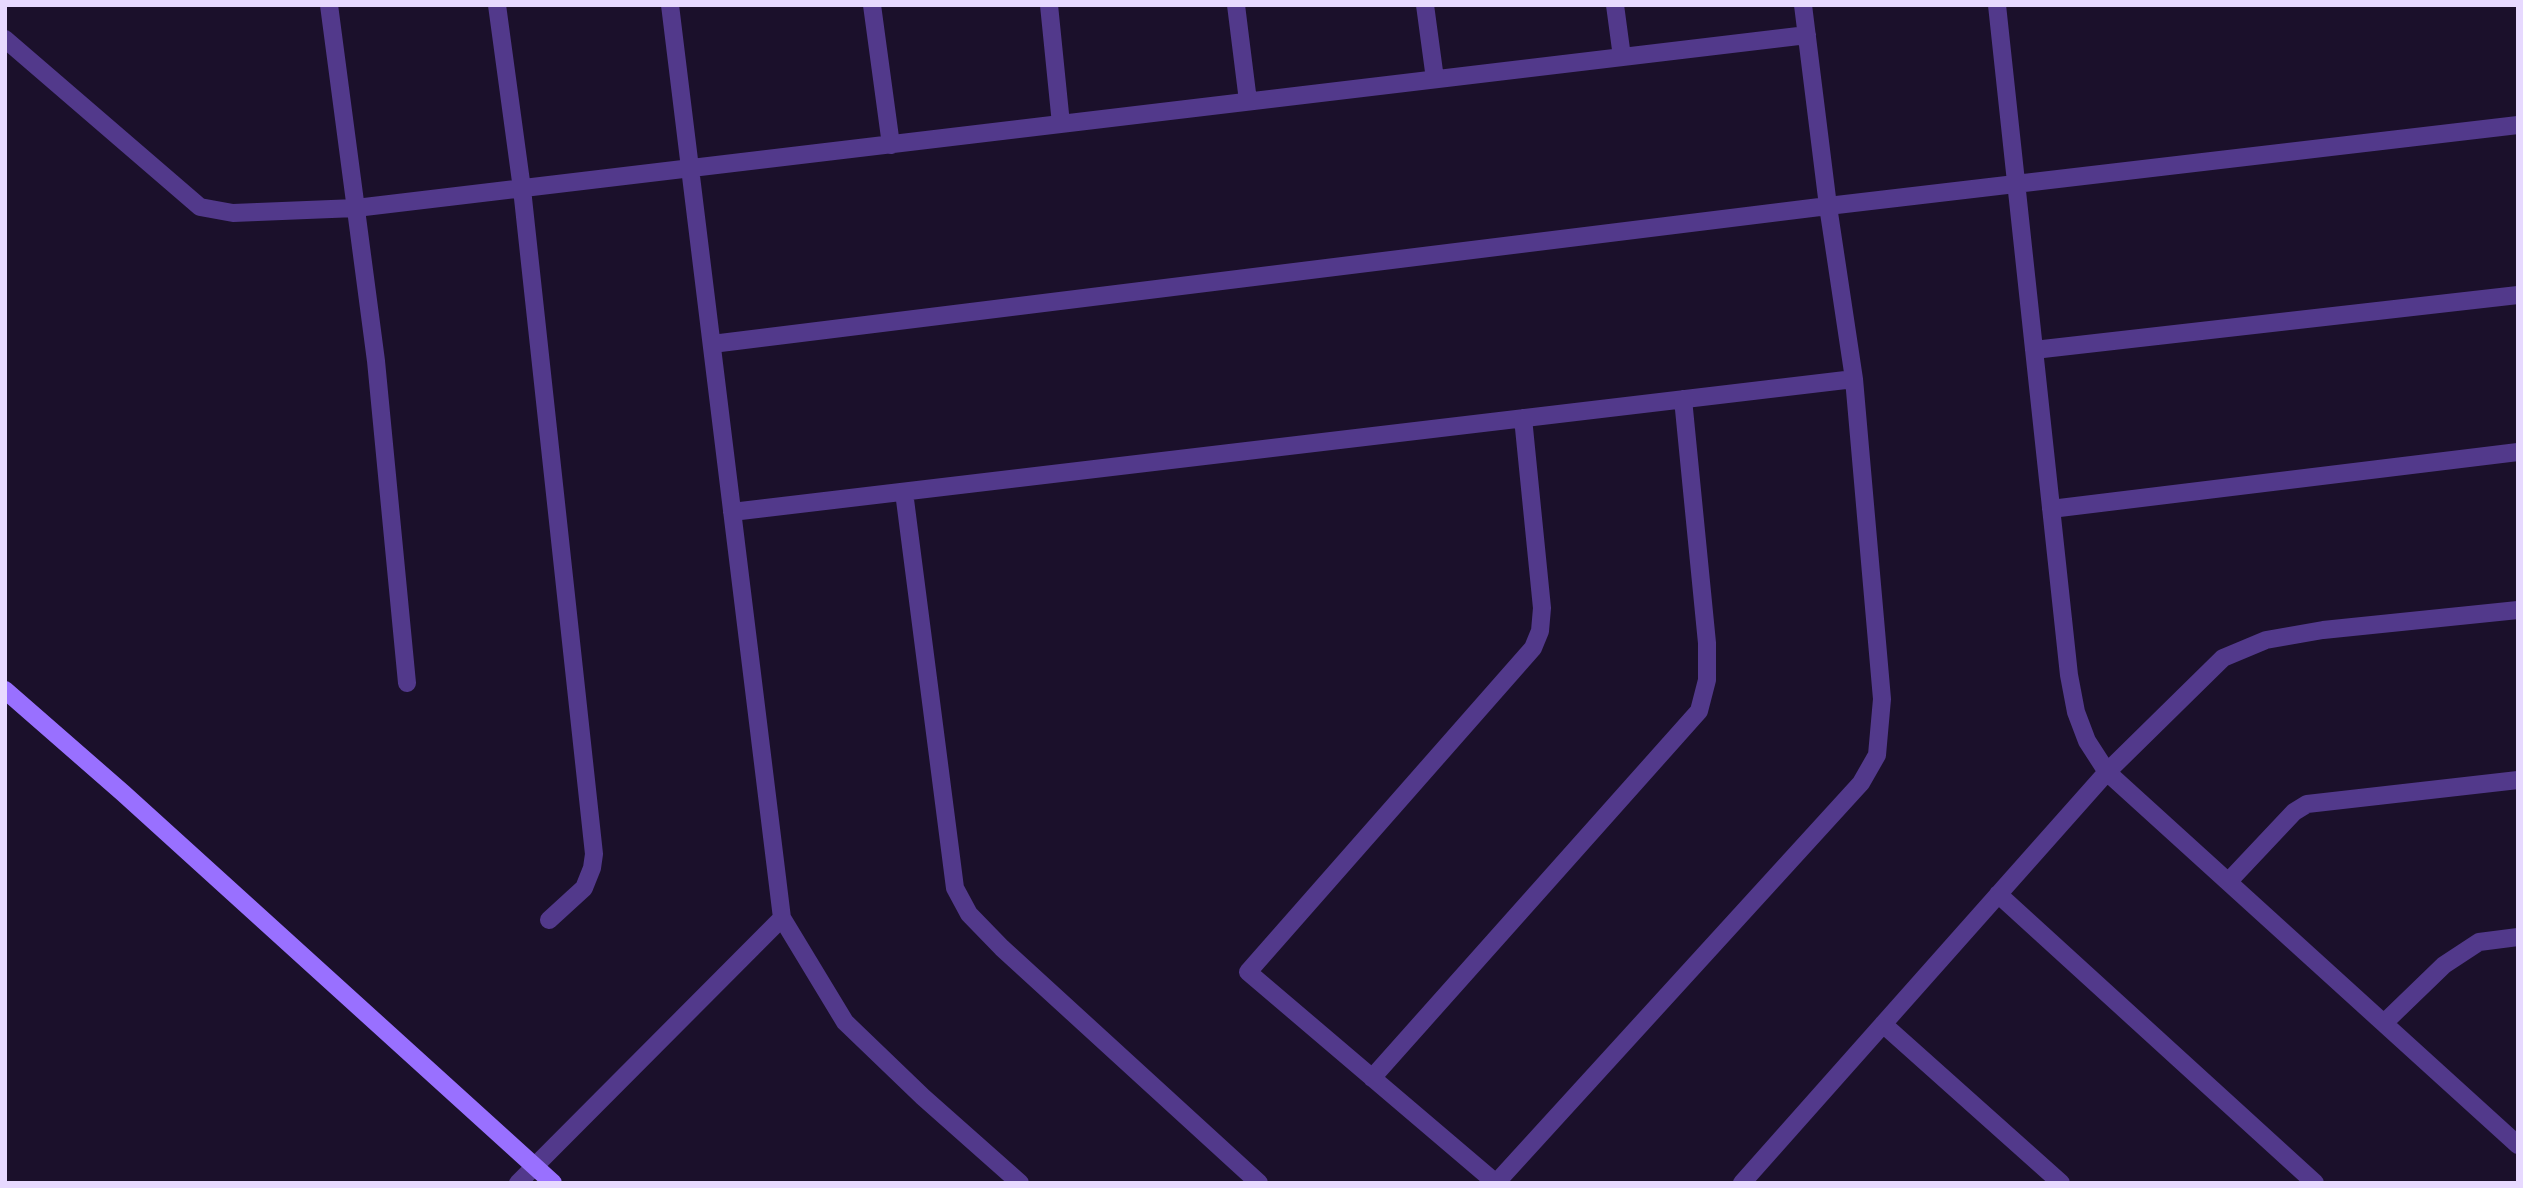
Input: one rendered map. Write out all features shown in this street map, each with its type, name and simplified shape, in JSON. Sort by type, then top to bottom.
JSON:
[{"type":"street","points":[[330,5],[376,361],[407,683]]},
{"type":"street","points":[[497,5],[522,189],[594,854],[584,888],[549,920]]},
{"type":"street","points":[[670,5],[782,918],[845,1021],[923,1097],[1020,1183]]},
{"type":"street","points":[[872,5],[891,145]]},
{"type":"street","points":[[1049,5],[1061,124]]},
{"type":"street","points":[[1236,5],[1248,102]]},
{"type":"street","points":[[1425,5],[1435,79]]},
{"type":"street","points":[[1615,5],[1622,57]]},
{"type":"street","points":[[1523,418],[1542,608],[1540,631],[1533,648],[1248,972],[1496,1183],[1861,783],[1877,755],[1882,699],[1854,379],[1828,206],[1803,5]]},
{"type":"street","points":[[1997,5],[2069,675],[2076,712],[2087,741],[2107,772],[2517,1142]]},
{"type":"street","points":[[5,39],[200,207],[233,213],[356,208],[1807,35]]},
{"type":"street","points":[[712,344],[1828,206],[2518,125]]},
{"type":"street","points":[[2034,350],[2518,295]]},
{"type":"street","points":[[732,512],[1854,379]]},
{"type":"street","points":[[1373,1078],[1699,711],[1707,680],[1707,643],[1683,399]]},
{"type":"street","points":[[2051,509],[2518,452]]},
{"type":"street","points":[[904,492],[956,888],[969,914],[1002,948],[1259,1183]]},
{"type":"street","points":[[1742,1183],[2107,772],[2223,658],[2266,640],[2323,630],[2518,610]]},
{"type":"street","points":[[5,690],[123,793],[552,1183]]},
{"type":"street","points":[[2228,882],[2294,813],[2307,804],[2518,780]]},
{"type":"street","points":[[1998,894],[2315,1183]]},
{"type":"street","points":[[518,1183],[782,918]]},
{"type":"street","points":[[2384,1023],[2444,965],[2479,942],[2518,937]]},
{"type":"street","points":[[1883,1024],[2061,1183]]}]
